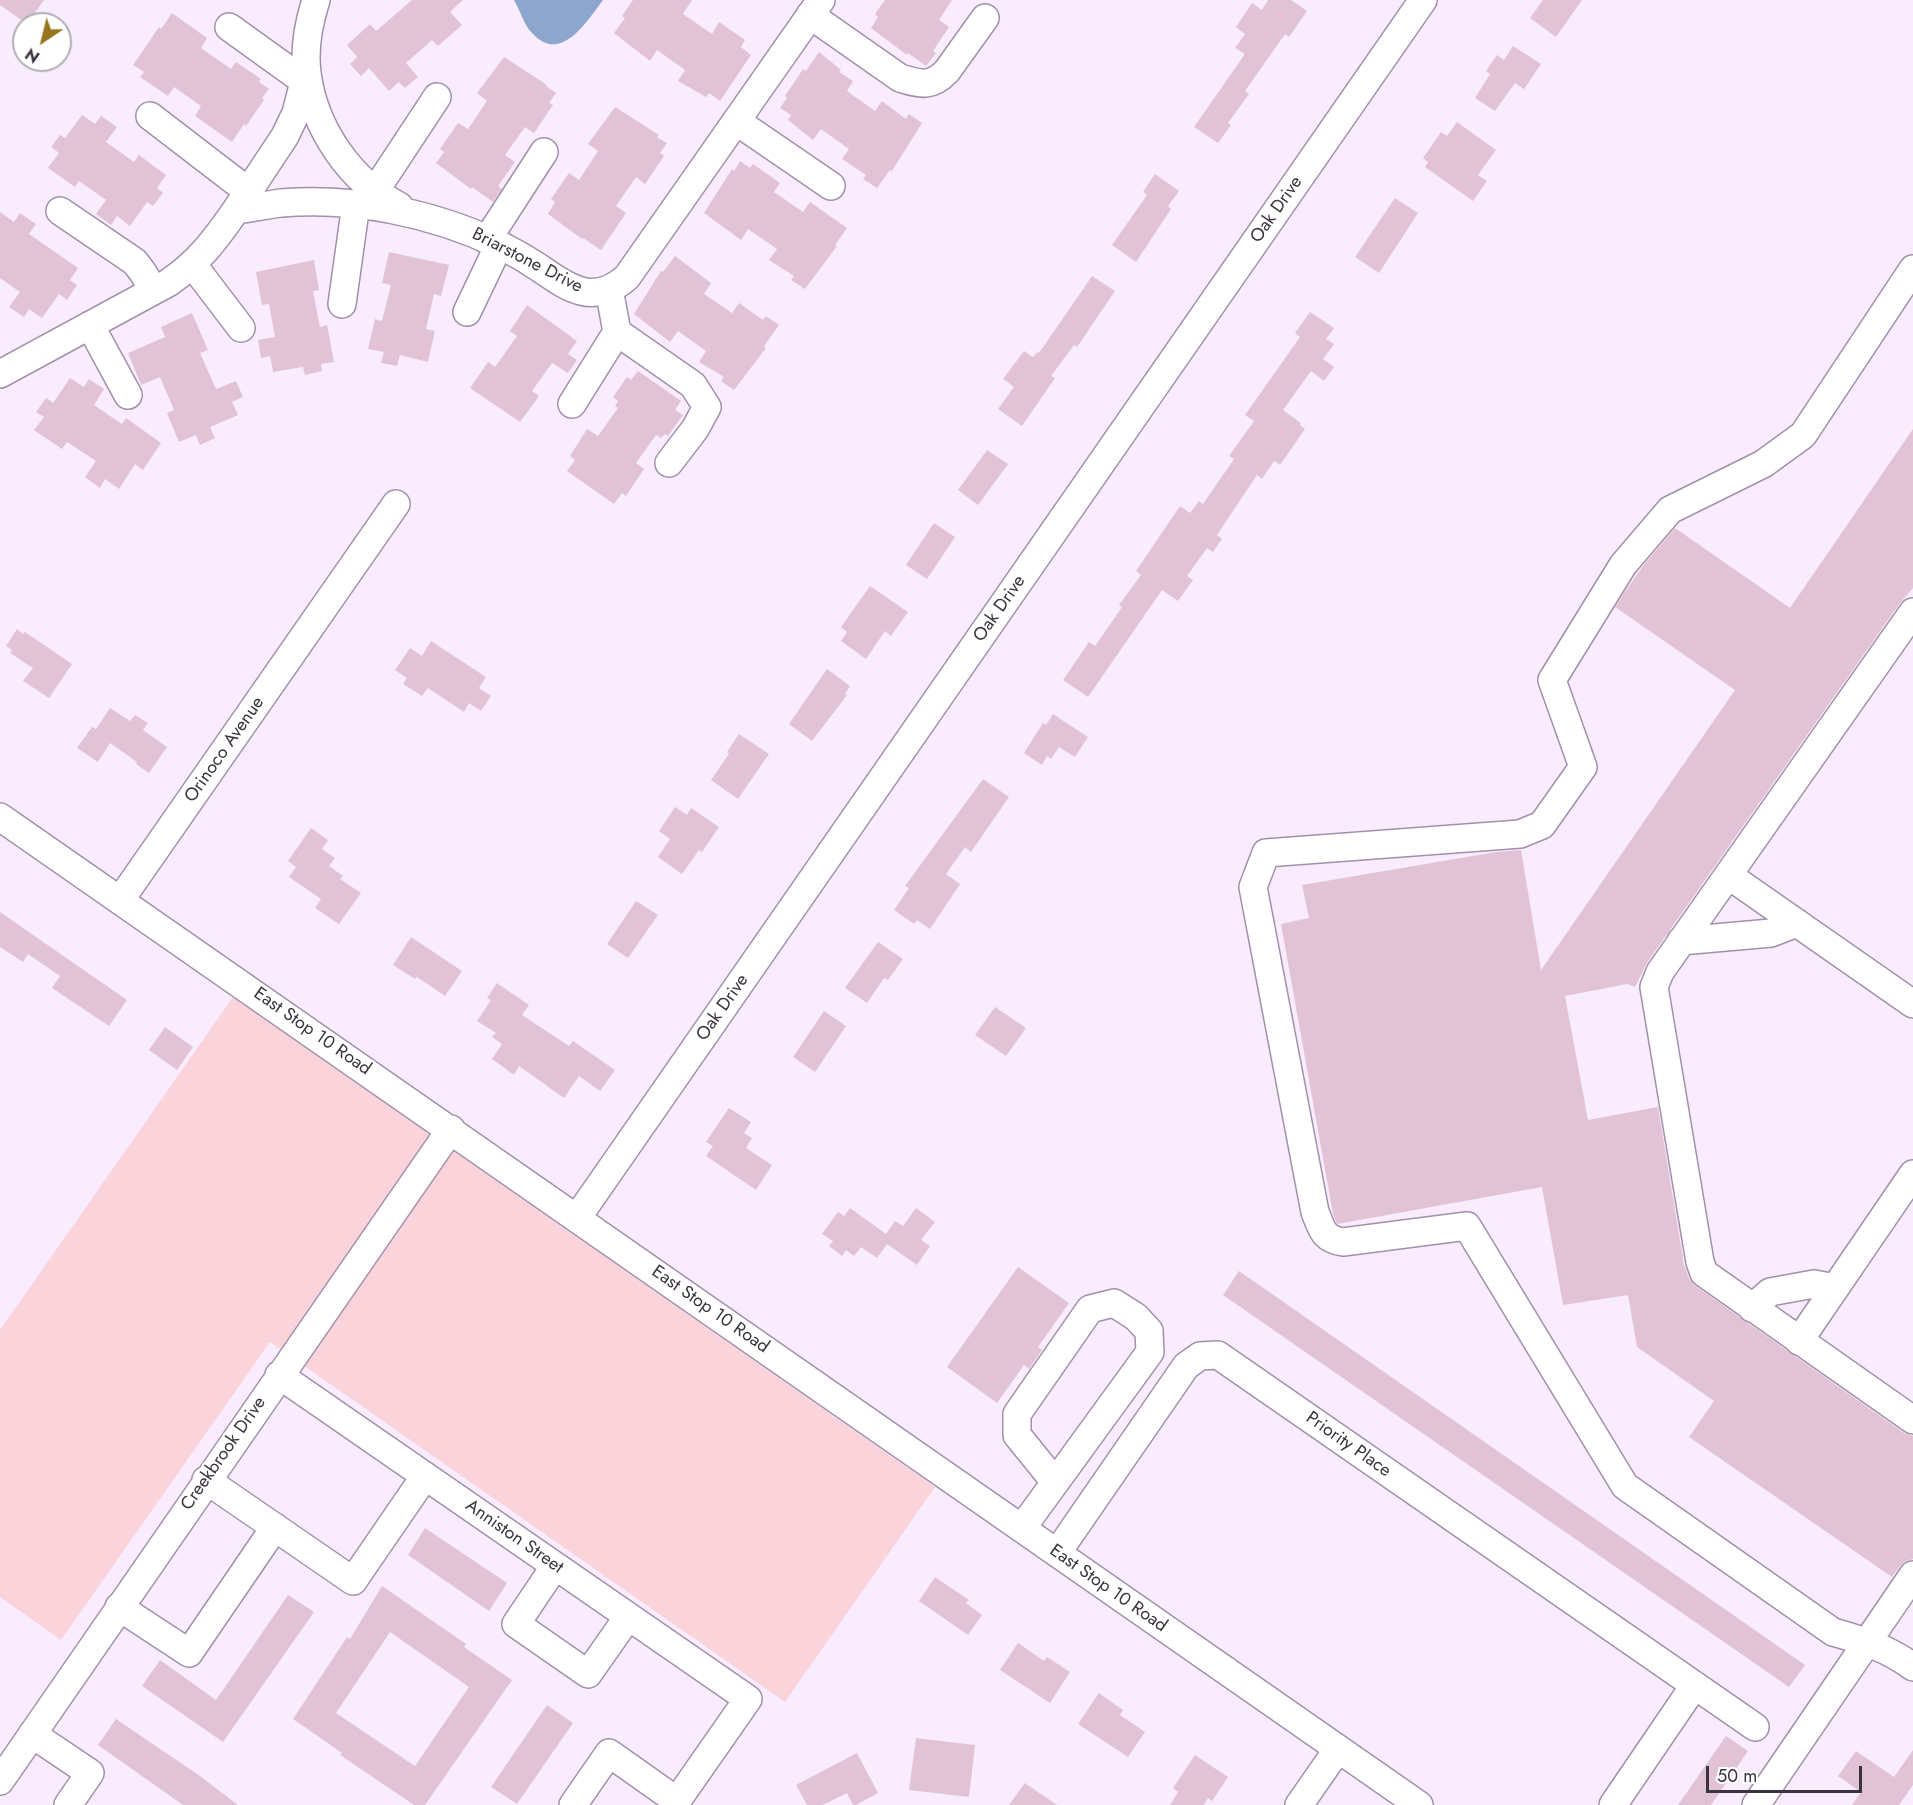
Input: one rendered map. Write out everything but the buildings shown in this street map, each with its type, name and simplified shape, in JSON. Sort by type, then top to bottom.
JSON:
[{"type":"street","points":[[0,374],[168,283],[193,265],[213,243],[285,136],[296,113],[305,77],[309,31],[316,0]]},
{"type":"street","name":"Oak Drive","points":[[578,1218],[1423,0]]},
{"type":"street","points":[[815,8],[900,78],[929,84],[940,79],[947,71],[985,18]]},
{"type":"street","name":"Briarstone Drive","points":[[305,77],[327,134],[352,171],[366,198],[475,233],[578,290],[595,292],[609,289],[627,277],[815,8]]},
{"type":"street","points":[[229,27],[305,77]]},
{"type":"street","points":[[342,304],[366,198],[437,97]]},
{"type":"street","points":[[150,116],[243,201],[280,203],[366,198]]},
{"type":"street","points":[[736,121],[831,186]]},
{"type":"street","points":[[468,312],[493,242],[544,152]]},
{"type":"street","points":[[60,212],[135,262],[153,291]]},
{"type":"street","points":[[193,265],[241,328]]},
{"type":"street","points":[[1913,269],[1803,435],[1763,464],[1670,510],[1623,564],[1552,680],[1583,766],[1542,825],[1520,834],[1266,853],[1253,887],[1314,1212],[1324,1234],[1333,1240],[1343,1242],[1467,1226],[1626,1486],[1833,1632],[1897,1655],[1913,1667]]},
{"type":"street","points":[[572,404],[617,332],[609,289]]},
{"type":"street","points":[[90,326],[128,394]]},
{"type":"street","points":[[617,332],[693,385],[708,407],[695,429],[669,463]]},
{"type":"street","name":"Orinoco Avenue","points":[[121,899],[396,504]]},
{"type":"street","points":[[1913,612],[1681,941],[1660,972],[1654,987],[1700,1262],[1704,1273],[1913,1420]]},
{"type":"street","name":"East Stop 10 Road","points":[[2,822],[121,899],[1419,1805]]},
{"type":"street","points":[[1728,875],[1913,1004]]},
{"type":"street","points":[[1681,941],[1771,933],[1797,923]]},
{"type":"street","name":"Creekbrook Drive","points":[[0,1781],[206,1480],[451,1130]]},
{"type":"street","points":[[1799,1341],[1913,1174]]},
{"type":"street","points":[[1752,1308],[1770,1292],[1814,1284],[1835,1288]]},
{"type":"street","points":[[1022,1528],[1150,1352],[1149,1332],[1136,1317],[1114,1303],[1090,1309],[1017,1414],[1017,1436],[1054,1482]]},
{"type":"street","name":"Priority Place","points":[[1057,1552],[1190,1362],[1204,1354],[1218,1355],[1755,1727]]},
{"type":"street","name":"Anniston Street","points":[[279,1376],[748,1699],[675,1803]]},
{"type":"street","points":[[206,1480],[353,1581],[425,1476]]},
{"type":"street","points":[[119,1607],[189,1653],[275,1527]]},
{"type":"street","points":[[555,1566],[516,1624],[588,1674],[628,1617]]},
{"type":"street","points":[[1756,1805],[1913,1575]]},
{"type":"street","points":[[1613,1805],[1694,1686]]},
{"type":"street","points":[[32,1734],[90,1773],[68,1805]]},
{"type":"street","points":[[1299,1805],[1338,1749]]},
{"type":"street","points":[[573,1805],[609,1753],[675,1803]]},
{"type":"shaded area","points":[[233,997],[935,1487],[785,1702],[270,1342],[61,1640],[0,1597],[0,1330]]},
{"type":"water","points":[[514,0],[603,0],[572,36],[563,42],[553,44],[543,42],[532,33]]}]
